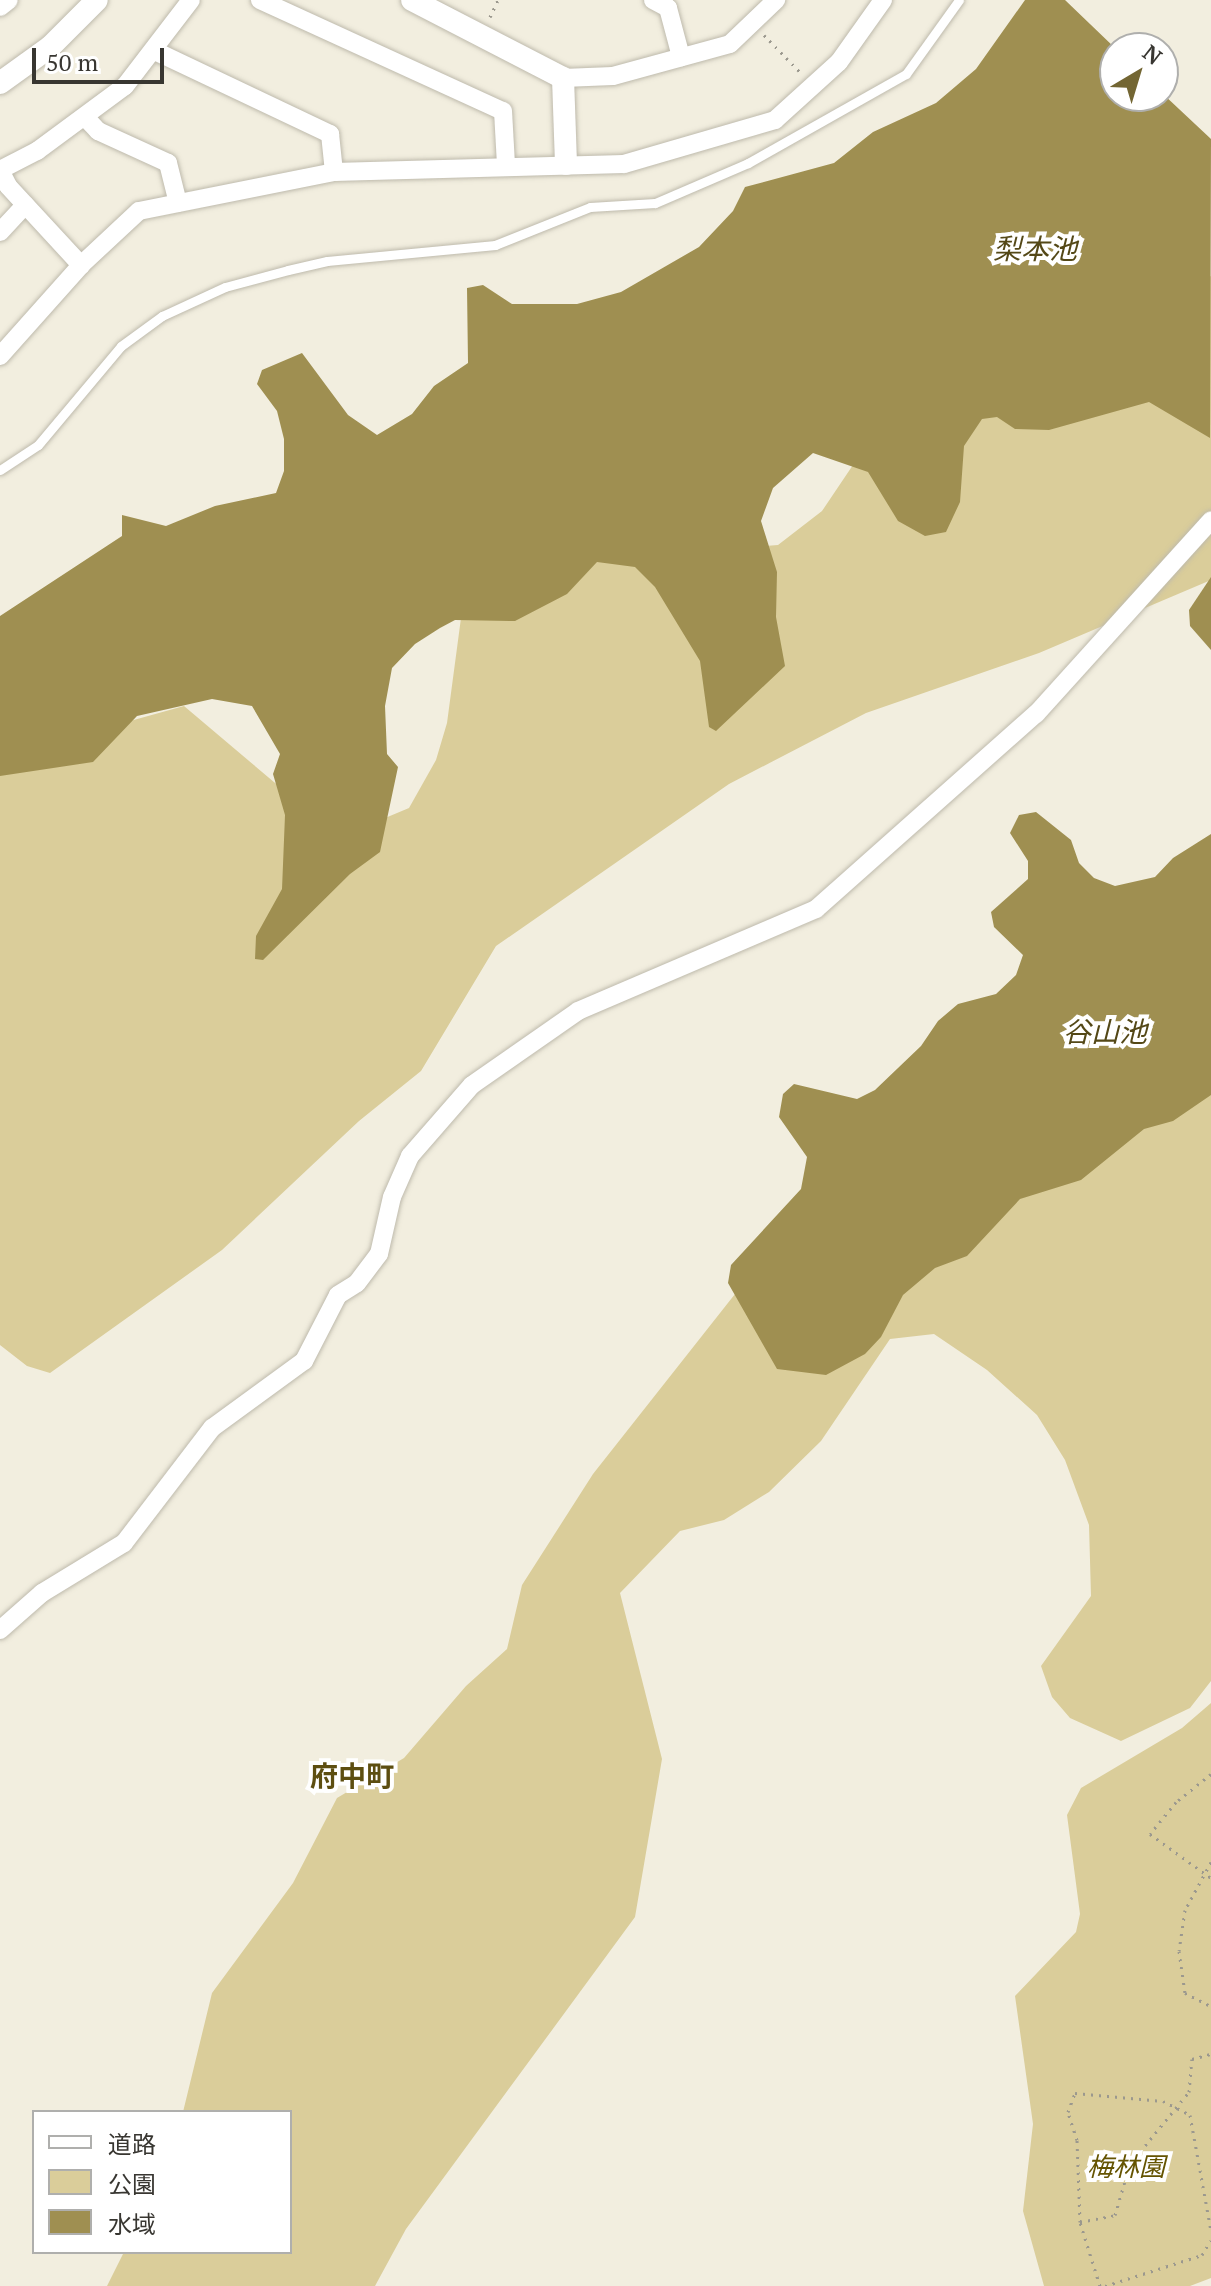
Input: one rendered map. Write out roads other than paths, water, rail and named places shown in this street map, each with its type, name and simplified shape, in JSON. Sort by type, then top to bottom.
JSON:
[{"type":"street","points":[[0,7],[9,0]]},
{"type":"street","points":[[0,83],[50,47],[97,0]]},
{"type":"street","points":[[81,265],[25,205],[0,170],[85,117],[125,86],[155,51],[191,0]]},
{"type":"street","points":[[260,0],[503,111],[506,165]]},
{"type":"street","points":[[412,0],[563,78],[613,76],[730,44],[776,0]]},
{"type":"street","points":[[653,0],[668,8],[681,57]]},
{"type":"street","points":[[0,356],[81,265],[139,211],[334,172],[624,164],[775,120],[839,62],[883,0]]},
{"type":"street","points":[[155,51],[330,134],[334,172]]},
{"type":"street","points":[[563,78],[566,164]]},
{"type":"street","points":[[85,117],[98,131],[168,163],[178,203]]},
{"type":"street","points":[[0,232],[25,205]]},
{"type":"street","points":[[0,1630],[42,1593],[124,1543],[212,1428],[304,1361],[338,1295],[357,1283],[379,1254],[392,1197],[410,1156],[472,1085],[578,1011],[816,909],[1036,714],[1211,520]]},
{"type":"lane","points":[[0,470],[38,445],[121,346],[162,316],[225,287],[327,261],[495,245],[590,207],[655,203],[748,163],[906,74],[959,0]]},
{"type":"water","name":"梨本池","points":[[1025,0],[1065,0],[1099,33],[1099,112],[1179,112],[1179,109],[1211,139],[1210,438],[1149,402],[1049,430],[1015,429],[997,417],[982,419],[964,446],[960,502],[946,532],[925,536],[898,521],[868,472],[813,453],[773,488],[761,521],[777,572],[776,617],[785,666],[716,731],[709,727],[700,661],[655,587],[635,567],[597,562],[567,594],[515,621],[455,620],[440,628],[415,644],[392,668],[385,706],[387,754],[398,767],[380,852],[350,874],[263,960],[255,959],[256,936],[282,889],[285,815],[273,774],[280,754],[252,706],[212,699],[137,716],[93,762],[0,776],[0,616],[122,536],[122,515],[166,526],[215,506],[276,493],[284,471],[284,439],[277,411],[257,384],[262,370],[302,353],[348,415],[377,435],[412,414],[434,386],[468,363],[467,288],[483,285],[512,304],[577,304],[621,292],[699,247],[733,211],[745,187],[834,163],[873,132],[936,103],[976,69]]},
{"type":"water","points":[[1211,577],[1211,650],[1190,626],[1189,610]]},
{"type":"water","name":"谷山池","points":[[1036,812],[1071,840],[1079,863],[1094,878],[1115,886],[1155,877],[1173,858],[1211,834],[1211,1095],[1173,1121],[1144,1129],[1081,1180],[1020,1199],[967,1256],[935,1268],[903,1295],[881,1337],[865,1354],[826,1375],[777,1369],[728,1283],[731,1265],[801,1189],[807,1157],[779,1117],[783,1094],[794,1084],[857,1099],[875,1090],[921,1046],[938,1021],[958,1004],[996,994],[1016,975],[1023,955],[994,927],[991,912],[1028,879],[1028,861],[1010,833],[1019,815]]},
{"type":"district","name":"府中町","points":[[352,1776]]},
{"type":"park label","name":"梅林園","points":[[1126,2167]]}]
